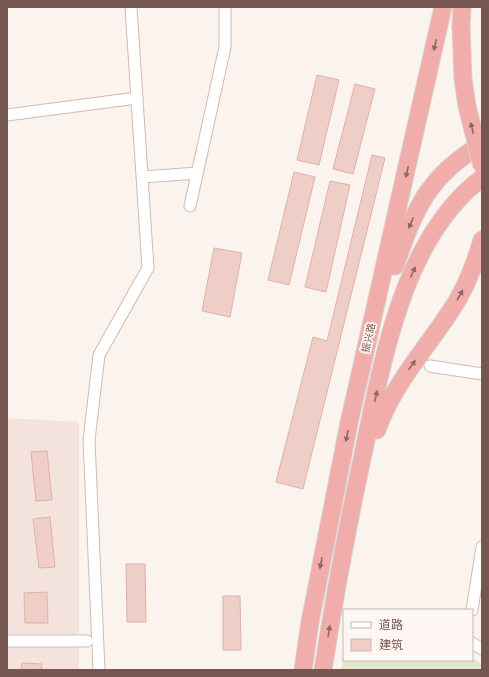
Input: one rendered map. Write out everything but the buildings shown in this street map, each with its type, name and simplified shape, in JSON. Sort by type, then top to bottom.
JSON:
[{"type":"highway","name":"振兴路","points":[[303,670],[310,622],[336,484],[444,7]]},
{"type":"highway","points":[[462,7],[461,26],[463,79],[467,106],[482,166]]},
{"type":"highway","points":[[365,357],[410,223],[421,201],[434,183],[449,167],[466,153],[482,144]]},
{"type":"highway","name":"振兴路","points":[[323,670],[356,489],[384,360],[401,301],[421,254],[447,214],[462,196],[482,178]]},
{"type":"highway","points":[[356,489],[380,420],[391,397],[439,328],[466,285],[476,261],[482,240]]},
{"type":"street","points":[[99,670],[89,440],[99,355],[148,268],[132,7]]},
{"type":"street","points":[[190,206],[225,47],[225,7]]},
{"type":"street","points":[[7,115],[137,98]]},
{"type":"street","points":[[143,177],[198,172]]},
{"type":"street","points":[[430,366],[482,374]]},
{"type":"street","points":[[472,609],[482,547]]},
{"type":"street","points":[[7,641],[88,641]]},
{"type":"street","points":[[473,644],[482,649]]},
{"type":"shaded area","points":[[7,418],[79,422],[79,670],[7,670]]},
{"type":"green space","points":[[473,659],[482,664],[482,670],[341,670],[343,661],[473,661]]}]
